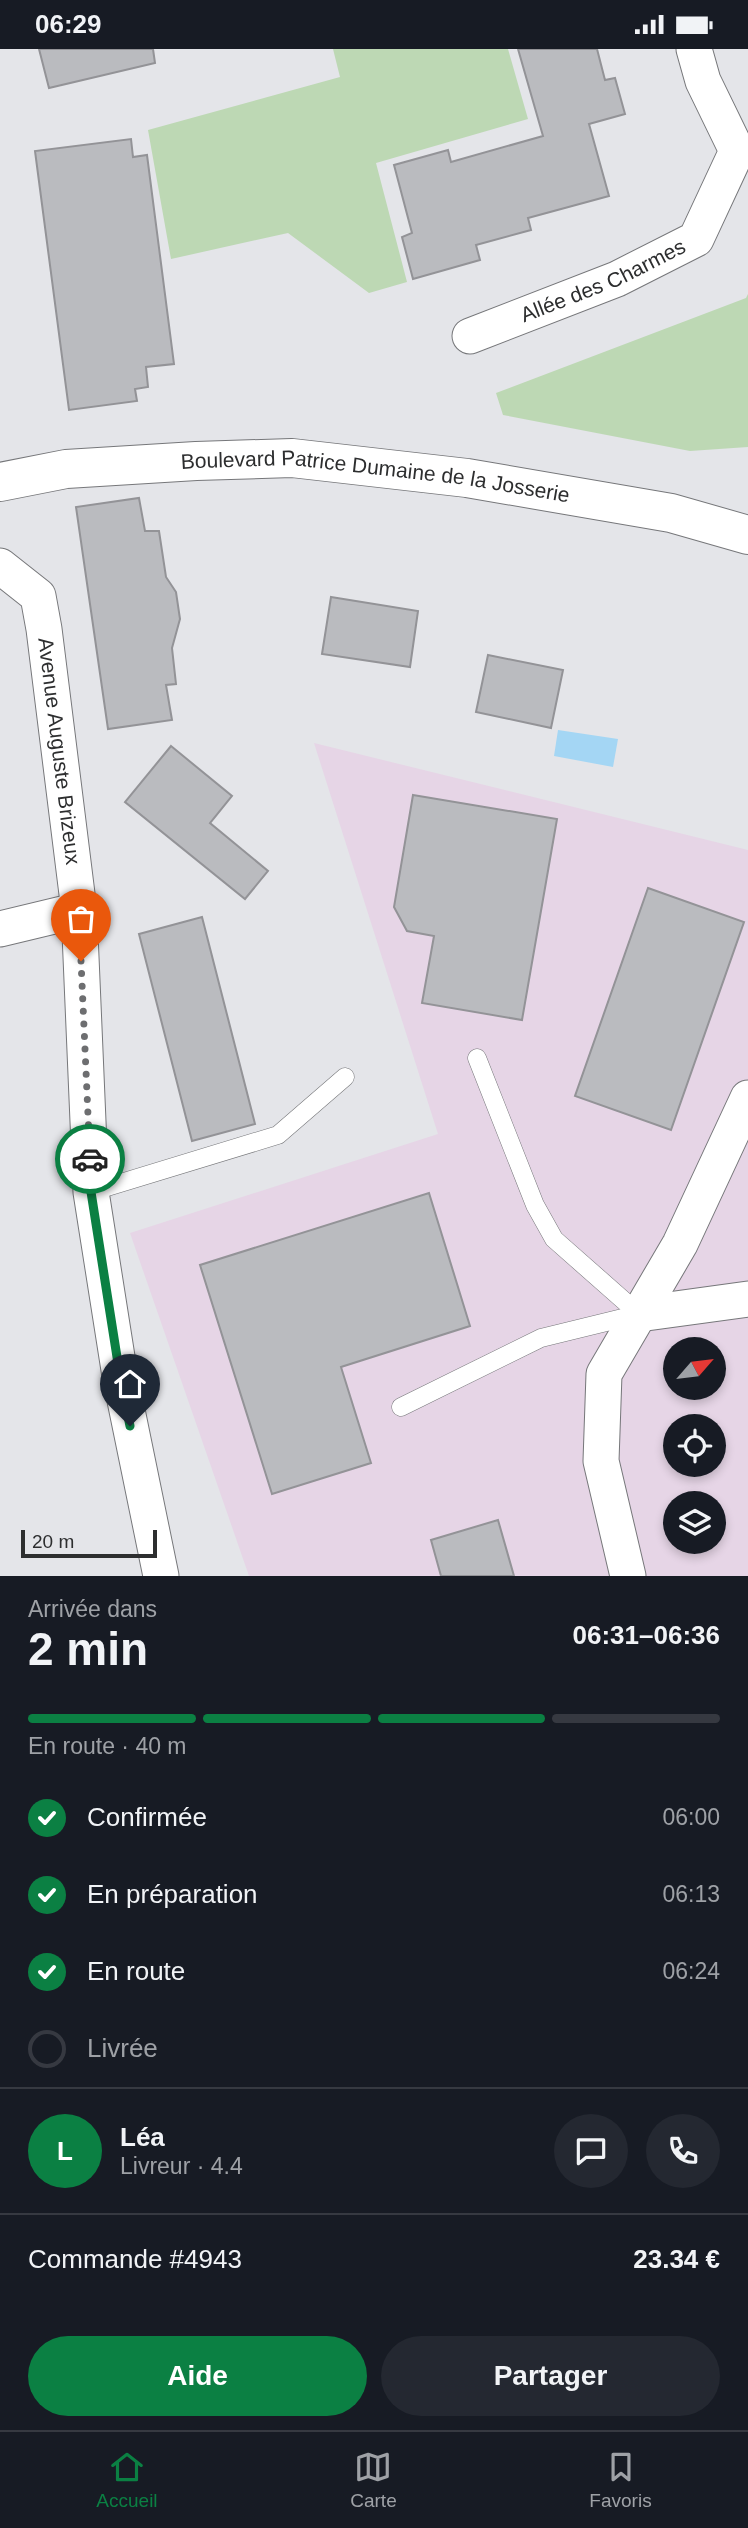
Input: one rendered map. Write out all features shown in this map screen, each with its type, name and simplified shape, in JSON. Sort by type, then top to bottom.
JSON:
[{"type":"street","name":"Allée des Charmes","points":[[470,336],[617,279],[696,239],[737,151],[703,81],[694,49]]},
{"type":"street","name":"Boulevard Patrice Dumaine de la Josserie","points":[[0,482],[66,469],[292,458],[467,478],[671,513],[748,535]]},
{"type":"street","name":"Avenue Auguste Brizeux","points":[[0,566],[38,596],[46,643],[79,909],[91,1192],[120,1376],[161,1576]]},
{"type":"street","points":[[0,929],[79,909]]},
{"type":"street","points":[[628,1576],[601,1461],[604,1374],[680,1244],[748,1098]]},
{"type":"street","points":[[639,1314],[748,1299]]},
{"type":"lane","points":[[477,1058],[535,1205],[554,1239],[639,1314]]},
{"type":"lane","points":[[91,1192],[278,1135],[345,1077]]},
{"type":"lane","points":[[401,1407],[541,1338],[639,1314]]},
{"type":"shaded area","points":[[314,743],[748,850],[748,1576],[249,1576],[130,1233],[438,1134]]},
{"type":"green space","points":[[333,49],[508,49],[528,119],[376,163],[407,282],[369,293],[288,233],[171,259],[148,130],[340,77]]},
{"type":"green space","points":[[748,294],[748,447],[690,451],[503,415],[496,393],[746,298]]},
{"type":"water","points":[[558,730],[618,739],[613,767],[554,756]]},
{"type":"building","points":[[39,49],[153,49],[155,63],[49,88]]},
{"type":"building","points":[[518,49],[597,49],[605,80],[615,78],[625,114],[589,124],[609,196],[528,218],[531,230],[476,245],[480,260],[413,279],[402,237],[412,233],[394,165],[448,150],[451,162],[543,136]]},
{"type":"building","points":[[131,139],[133,157],[147,155],[174,364],[146,367],[148,387],[135,389],[137,401],[69,410],[35,151]]},
{"type":"building","points":[[139,498],[145,531],[159,531],[166,577],[176,592],[180,619],[172,648],[176,684],[166,685],[172,720],[108,729],[76,507]]},
{"type":"building","points":[[331,597],[418,611],[410,667],[322,654]]},
{"type":"building","points":[[488,655],[563,670],[551,728],[476,712]]},
{"type":"building","points":[[171,746],[232,796],[210,823],[268,871],[245,899],[125,802]]},
{"type":"building","points":[[413,795],[557,819],[522,1020],[422,1003],[434,936],[407,931],[394,907]]},
{"type":"building","points":[[648,888],[744,922],[671,1130],[575,1096]]},
{"type":"building","points":[[202,917],[255,1124],[192,1141],[139,934]]},
{"type":"building","points":[[429,1193],[470,1326],[341,1367],[371,1463],[272,1494],[200,1265]]},
{"type":"building","points":[[498,1520],[514,1576],[441,1576],[431,1540]]},
{"type":"way so far","points":[[81,961],[90,1159]]},
{"type":"route","points":[[90,1159],[91,1192],[130,1426]]}]
